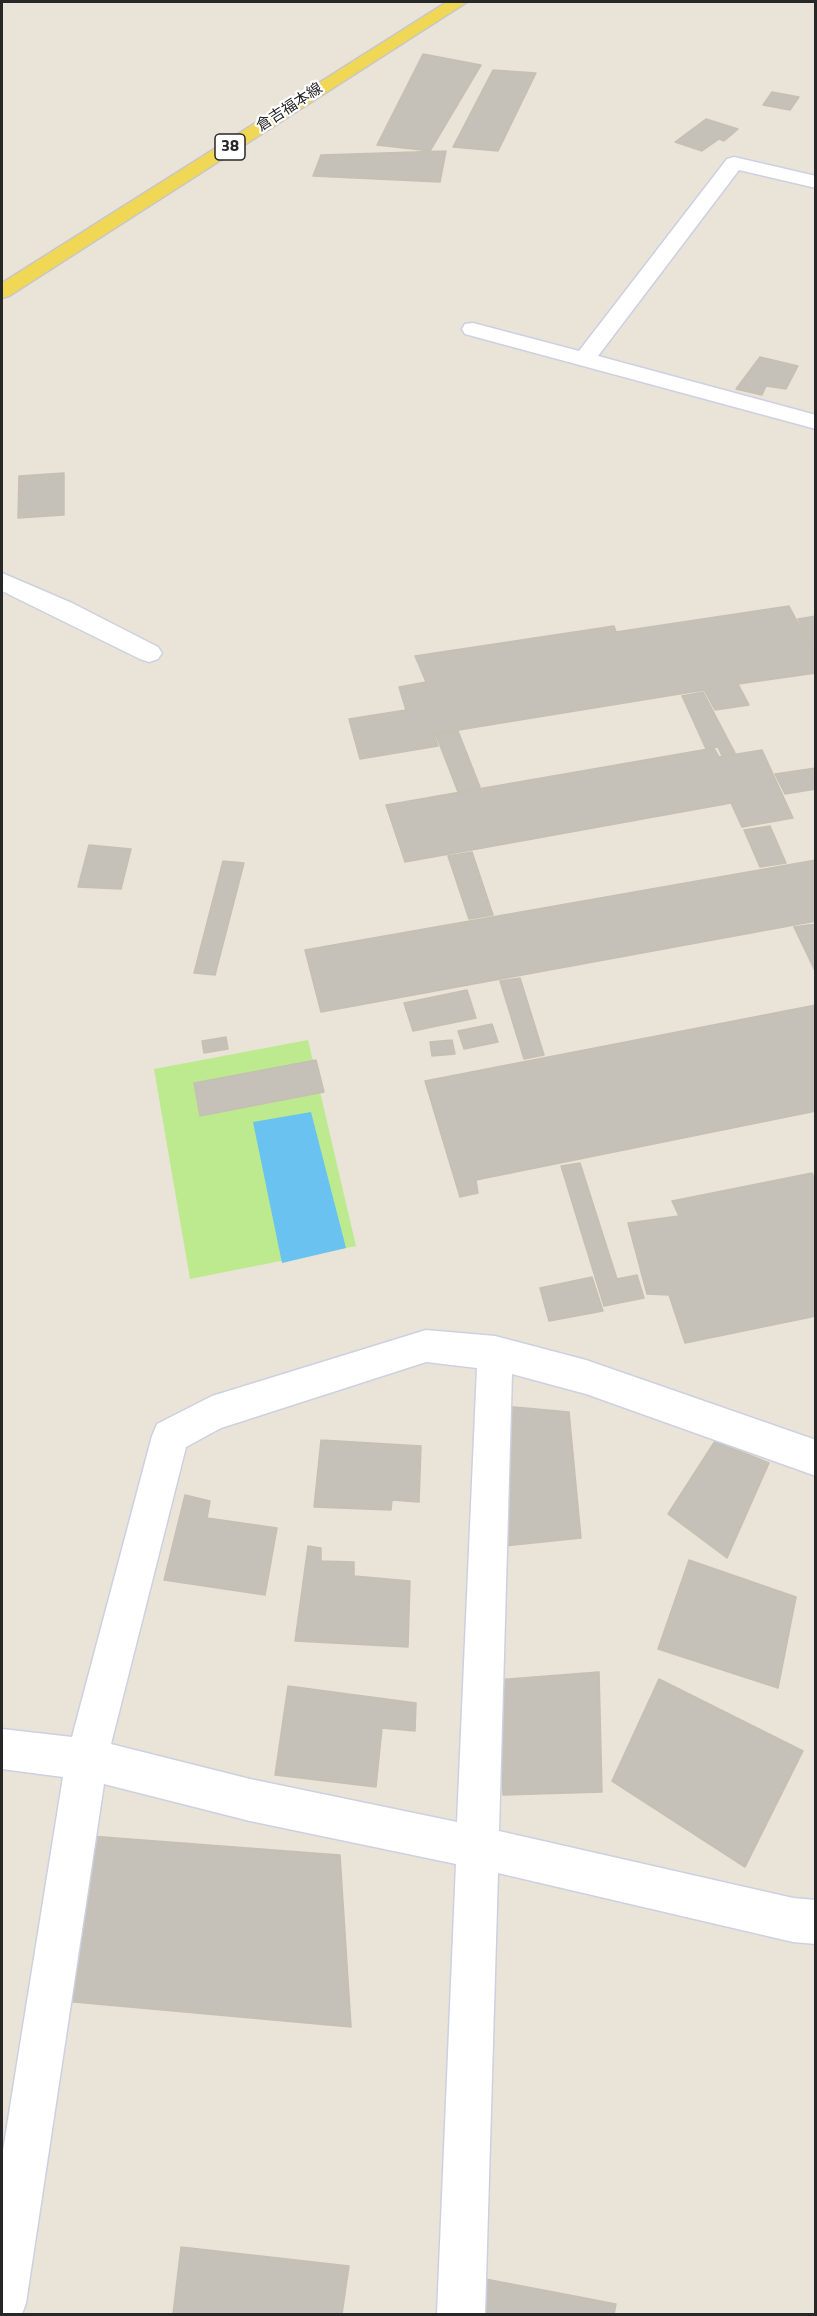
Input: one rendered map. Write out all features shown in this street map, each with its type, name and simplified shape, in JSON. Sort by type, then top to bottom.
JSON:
[{"type":"main road","name":"倉吉福本線","points":[[2,292],[458,2]]},
{"type":"street","points":[[584,359],[734,163],[816,182]]},
{"type":"street","points":[[473,329],[809,420],[816,397]]},
{"type":"street","points":[[2,581],[149,653]]},
{"type":"street","points":[[2,2303],[87,1759],[170,1436],[212,1413],[426,1346],[495,1353],[586,1377],[816,1458]]},
{"type":"street","points":[[461,2314],[495,1353]]},
{"type":"street","points":[[2,1749],[87,1759],[250,1800],[477,1847],[792,1920],[816,1922]]},
{"type":"green space","points":[[308,1040],[356,1246],[190,1279],[154,1069]]},
{"type":"water","points":[[311,1112],[346,1248],[282,1263],[253,1122]]},
{"type":"building","points":[[423,54],[481,65],[430,151],[377,145]]},
{"type":"building","points":[[493,70],[536,73],[498,151],[453,147]]},
{"type":"building","points":[[772,92],[799,97],[790,110],[763,105]]},
{"type":"building","points":[[706,119],[738,129],[724,141],[719,139],[702,151],[675,142]]},
{"type":"building","points":[[446,151],[440,182],[313,176],[321,155]]},
{"type":"building","points":[[760,357],[798,366],[786,389],[766,386],[762,395],[736,389]]},
{"type":"building","points":[[64,473],[64,515],[18,518],[19,476]]},
{"type":"building","points":[[789,606],[816,657],[816,673],[738,684],[749,705],[715,710],[704,690],[434,734],[438,746],[360,759],[349,719],[406,710],[399,687],[426,682],[415,656],[614,626],[616,632]]},
{"type":"building","points":[[816,616],[816,651],[813,651],[798,619]]},
{"type":"building","points":[[703,692],[735,753],[722,756],[718,747],[706,749],[682,696]]},
{"type":"building","points":[[458,731],[480,787],[458,792],[436,735]]},
{"type":"building","points":[[714,748],[719,757],[762,750],[793,818],[742,827],[731,803],[405,862],[386,805]]},
{"type":"building","points":[[816,768],[816,789],[785,794],[775,774]]},
{"type":"building","points":[[770,826],[786,863],[760,867],[744,830]]},
{"type":"building","points":[[89,845],[131,849],[121,889],[78,887]]},
{"type":"building","points":[[472,852],[493,915],[469,919],[448,856]]},
{"type":"building","points":[[816,860],[816,921],[321,1012],[305,950]]},
{"type":"building","points":[[223,861],[244,863],[215,975],[194,973]]},
{"type":"building","points":[[816,924],[816,973],[794,927]]},
{"type":"building","points":[[520,978],[544,1055],[524,1059],[500,981]]},
{"type":"building","points":[[467,990],[476,1018],[413,1031],[404,1003]]},
{"type":"building","points":[[816,1005],[816,1111],[476,1180],[478,1193],[460,1197],[425,1081]]},
{"type":"building","points":[[492,1024],[498,1042],[464,1049],[458,1031]]},
{"type":"building","points":[[226,1037],[228,1049],[204,1053],[202,1041]]},
{"type":"building","points":[[452,1040],[455,1054],[432,1056],[430,1042]]},
{"type":"building","points":[[316,1060],[324,1092],[200,1116],[194,1083]]},
{"type":"building","points":[[580,1163],[617,1279],[637,1275],[644,1298],[604,1306],[561,1166]]},
{"type":"building","points":[[812,1173],[816,1181],[816,1316],[685,1343],[669,1295],[647,1294],[628,1223],[679,1216],[672,1201]]},
{"type":"building","points":[[592,1277],[603,1311],[549,1321],[540,1288]]},
{"type":"building","points":[[492,1405],[569,1412],[581,1538],[504,1546]]},
{"type":"building","points":[[321,1440],[421,1446],[419,1502],[392,1500],[391,1510],[314,1507]]},
{"type":"building","points":[[715,1441],[769,1463],[727,1558],[668,1514]]},
{"type":"building","points":[[185,1495],[210,1501],[207,1518],[277,1528],[265,1595],[164,1580]]},
{"type":"building","points":[[308,1546],[321,1548],[321,1561],[354,1562],[354,1576],[410,1581],[408,1647],[295,1641]]},
{"type":"building","points":[[689,1560],[796,1597],[778,1688],[658,1649]]},
{"type":"building","points":[[599,1672],[602,1792],[503,1795],[495,1680]]},
{"type":"building","points":[[659,1679],[803,1751],[745,1867],[612,1781]]},
{"type":"building","points":[[288,1686],[416,1703],[415,1731],[382,1728],[376,1787],[275,1775]]},
{"type":"building","points":[[90,1836],[340,1855],[351,2027],[52,2000]]},
{"type":"building","points":[[181,2247],[349,2266],[342,2314],[173,2314]]},
{"type":"building","points":[[480,2278],[616,2304],[614,2314],[479,2314]]}]
